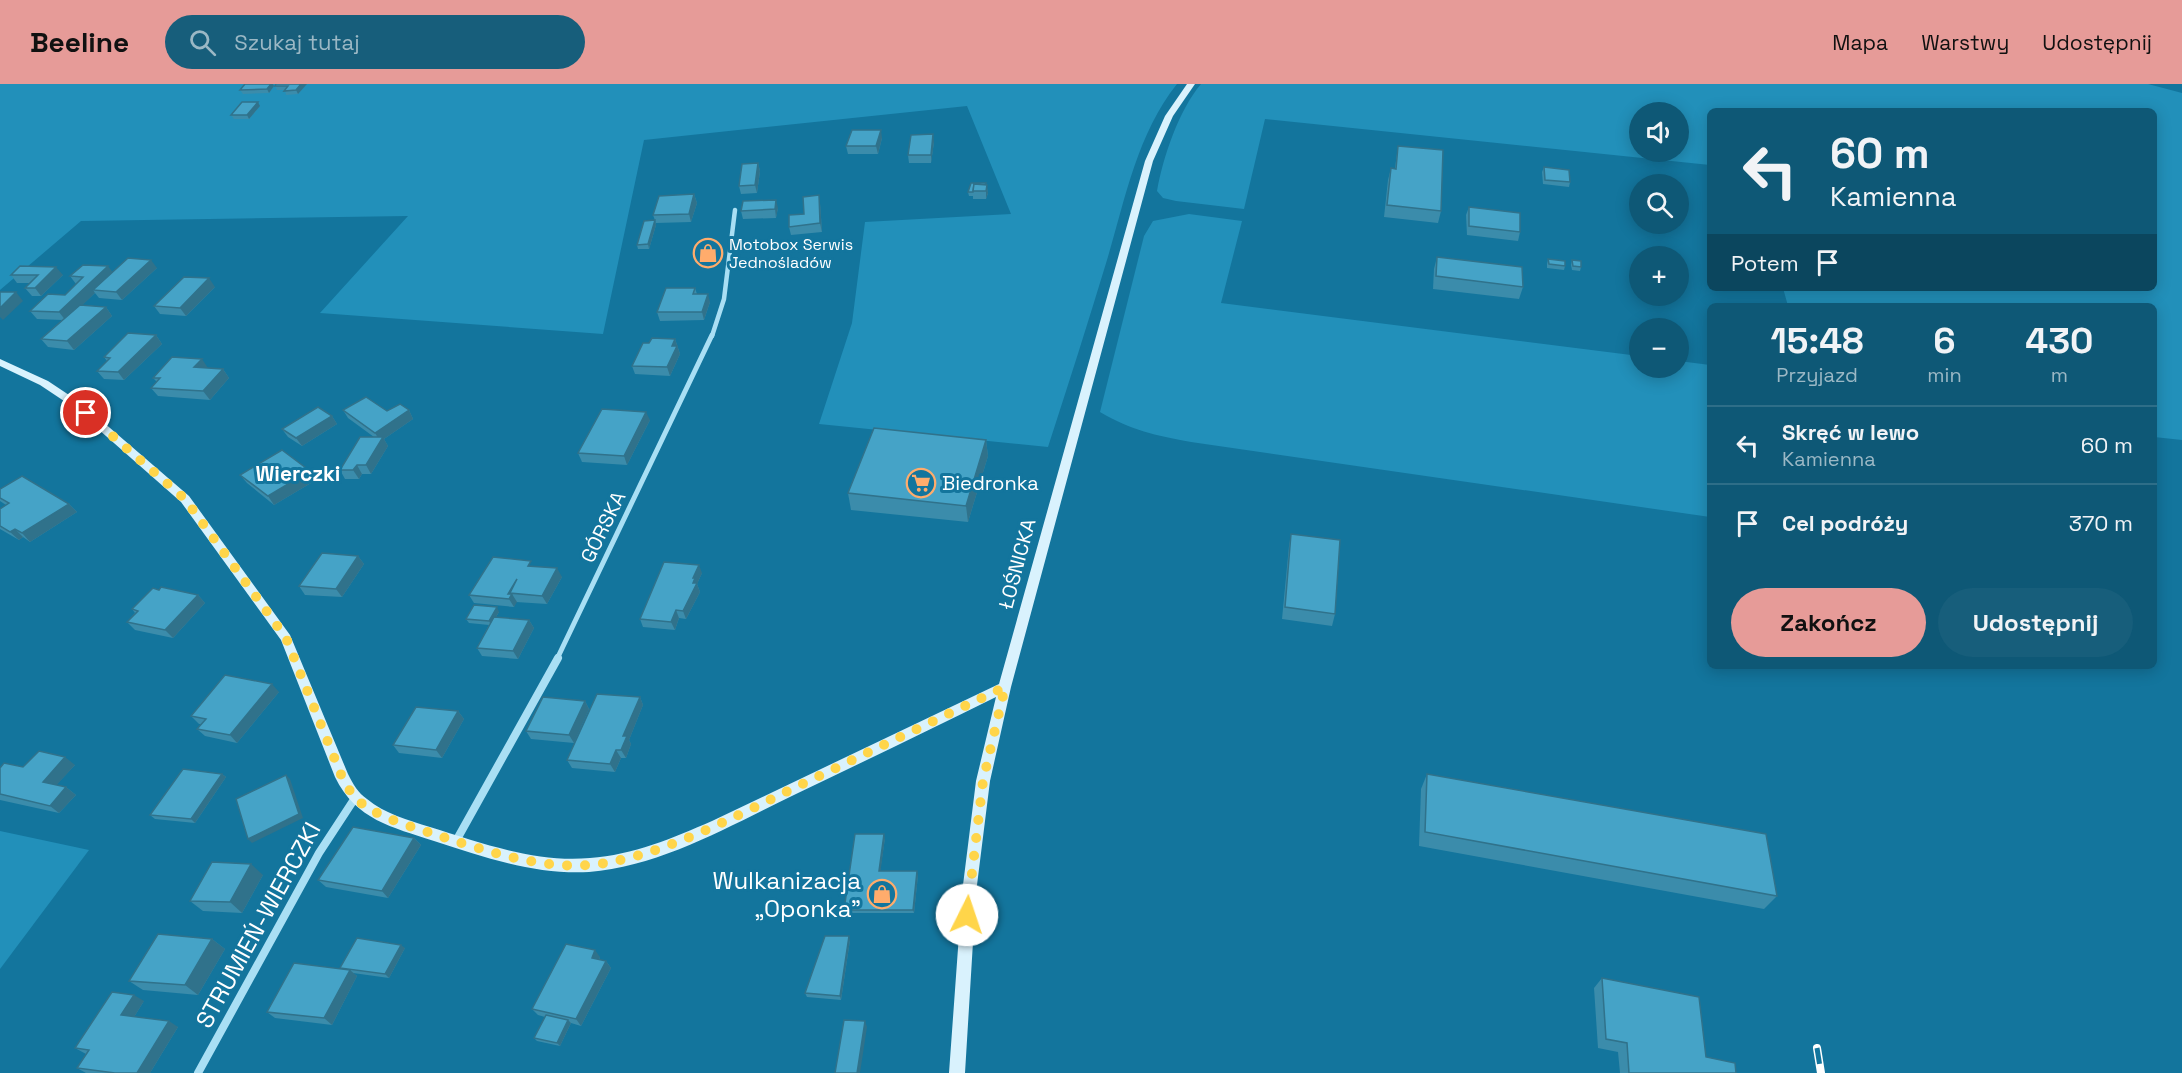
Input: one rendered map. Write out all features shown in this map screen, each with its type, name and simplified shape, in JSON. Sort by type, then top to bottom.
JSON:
[{"type":"street","name":"ŁOŚNICKA","points":[[957,1073],[969,893],[983,781],[1005,687],[1149,161],[1169,116],[1191,84]]},
{"type":"street","name":"GÓRSKA","points":[[456,841],[567,640],[715,329],[724,299],[735,210]]},
{"type":"street","points":[[0,362],[44,382],[77,405],[185,499],[286,638],[342,777],[355,798],[387,818],[456,841],[523,859],[567,865],[591,865],[630,856],[672,844],[738,815],[1005,687]]},
{"type":"street","name":"STRUMIEŃ-WIERCZKI","points":[[198,1073],[319,852],[355,798]]},
{"type":"shaded area","points":[[0,84],[1177,84],[1163,103],[1152,124],[1134,168],[1048,447],[819,424],[852,323],[865,222],[1011,214],[967,106],[644,140],[603,334],[320,313],[408,216],[81,221],[0,290]]},
{"type":"shaded area","points":[[1201,84],[2148,84],[2182,93],[2182,440],[2157,437],[2157,303],[1787,303],[1784,291],[2157,291],[2157,108],[1707,108],[1707,165],[1681,162],[1689,162],[1689,102],[1629,102],[1629,157],[1265,119],[1244,209],[1176,201],[1163,198],[1157,191],[1163,164],[1179,120]]},
{"type":"shaded area","points":[[1189,214],[1242,221],[1221,303],[1629,355],[1629,378],[1689,378],[1689,362],[1707,365],[1707,517],[1191,442],[1144,432],[1123,424],[1100,412],[1144,236],[1153,221]]},
{"type":"shaded area","points":[[0,831],[89,850],[0,969]]},
{"type":"building","points":[[245,84],[271,84],[267,89],[240,90]]},
{"type":"building","points":[[276,84],[301,84],[296,90],[284,91],[288,86],[275,86]]},
{"type":"building","points":[[242,102],[258,102],[247,115],[231,115]]},
{"type":"building","points":[[852,130],[881,130],[876,146],[846,146]]},
{"type":"building","points":[[933,134],[931,155],[908,155],[911,135]]},
{"type":"building","points":[[1398,146],[1443,150],[1441,211],[1387,205],[1391,168],[1396,169]]},
{"type":"building","points":[[758,163],[755,185],[739,186],[742,164]]},
{"type":"building","points":[[1544,167],[1569,170],[1570,182],[1545,180]]},
{"type":"building","points":[[971,183],[986,183],[985,185],[974,184],[973,192],[968,192]]},
{"type":"building","points":[[974,184],[987,185],[986,191],[973,191]]},
{"type":"building","points":[[694,194],[689,214],[653,215],[659,196]]},
{"type":"building","points":[[819,195],[820,223],[789,227],[789,215],[804,214],[803,197]]},
{"type":"building","points":[[776,200],[775,209],[741,211],[743,201]]},
{"type":"building","points":[[1469,207],[1520,213],[1520,232],[1469,226]]},
{"type":"building","points":[[655,220],[648,244],[637,245],[644,221]]},
{"type":"building","points":[[1437,257],[1522,267],[1523,287],[1436,276]]},
{"type":"building","points":[[128,258],[151,260],[116,292],[93,290]]},
{"type":"building","points":[[1548,259],[1565,261],[1565,266],[1549,264]]},
{"type":"building","points":[[1572,260],[1581,261],[1581,267],[1573,266]]},
{"type":"building","points":[[83,265],[108,266],[59,312],[30,311],[48,294],[65,295],[83,277],[70,276]]},
{"type":"building","points":[[20,266],[56,267],[35,288],[25,288],[38,275],[11,275]]},
{"type":"building","points":[[184,277],[209,278],[180,308],[154,306]]},
{"type":"building","points":[[666,288],[695,288],[693,294],[708,294],[702,312],[657,312]]},
{"type":"building","points":[[0,292],[16,292],[0,308]]},
{"type":"building","points":[[80,305],[106,307],[67,341],[41,339]]},
{"type":"building","points":[[128,333],[156,335],[118,372],[97,371],[110,358],[104,357]]},
{"type":"building","points":[[652,338],[675,339],[672,346],[677,346],[667,367],[632,366],[643,343],[649,343]]},
{"type":"building","points":[[172,357],[202,359],[194,367],[223,369],[203,391],[151,388],[160,378],[153,378]]},
{"type":"building","points":[[366,397],[387,411],[400,404],[409,410],[375,433],[343,410]]},
{"type":"building","points":[[318,407],[332,416],[296,438],[282,429]]},
{"type":"building","points":[[602,409],[646,412],[624,456],[578,453]]},
{"type":"building","name":"Biedronka","points":[[874,428],[986,440],[966,506],[848,493]]},
{"type":"building","points":[[360,437],[383,437],[366,465],[357,465],[353,470],[340,470]]},
{"type":"building","points":[[282,450],[310,471],[268,496],[240,475]]},
{"type":"building","points":[[22,476],[69,504],[22,533],[15,529],[10,532],[0,526],[0,509],[9,503],[0,498],[0,489]]},
{"type":"building","points":[[1291,534],[1340,540],[1335,614],[1285,607]]},
{"type":"building","points":[[322,553],[358,556],[336,589],[299,586]]},
{"type":"building","points":[[493,557],[531,561],[528,566],[557,568],[542,596],[510,593],[517,579],[508,594],[512,594],[509,599],[469,595]]},
{"type":"building","points":[[664,562],[699,565],[693,578],[695,578],[693,583],[697,583],[683,611],[676,610],[671,622],[640,619]]},
{"type":"building","points":[[161,587],[198,595],[165,630],[127,622],[138,611],[132,609],[153,588],[159,590]]},
{"type":"building","points":[[474,605],[497,607],[489,621],[466,619]]},
{"type":"building","points":[[494,617],[529,620],[513,651],[477,648]]},
{"type":"building","points":[[225,675],[272,684],[230,735],[197,729],[206,719],[191,716]]},
{"type":"building","points":[[597,694],[640,697],[623,736],[627,736],[621,750],[616,750],[610,764],[567,760]]},
{"type":"building","points":[[543,697],[585,701],[569,735],[526,731]]},
{"type":"building","points":[[416,707],[458,711],[436,750],[393,745]]},
{"type":"building","points":[[39,751],[65,757],[43,782],[66,787],[50,806],[0,794],[0,768],[4,763],[23,767]]},
{"type":"building","points":[[183,769],[222,774],[191,819],[150,815]]},
{"type":"building","points":[[1427,774],[1766,834],[1777,896],[1425,832]]},
{"type":"building","points":[[286,775],[299,814],[248,839],[236,799]]},
{"type":"building","points":[[353,827],[414,838],[382,891],[318,880]]},
{"type":"building","name":"Wulkanizacja „Oponka”","points":[[855,834],[884,834],[879,871],[917,871],[913,910],[844,910]]},
{"type":"building","points":[[212,862],[251,864],[230,902],[190,901]]},
{"type":"building","points":[[158,934],[212,939],[185,985],[129,981]]},
{"type":"building","points":[[825,936],[849,936],[840,996],[805,993]]},
{"type":"building","points":[[357,938],[401,945],[385,974],[340,968]]},
{"type":"building","points":[[566,944],[595,950],[592,958],[606,961],[576,1019],[532,1009]]},
{"type":"building","points":[[294,963],[350,970],[324,1018],[267,1012]]},
{"type":"building","points":[[1602,978],[1699,997],[1706,1057],[1735,1063],[1736,1073],[1629,1073],[1627,1043],[1606,1039]]},
{"type":"building","points":[[112,992],[134,995],[121,1015],[169,1021],[137,1073],[115,1073],[77,1068],[89,1050],[75,1048]]},
{"type":"building","points":[[546,1015],[568,1020],[557,1043],[534,1038]]},
{"type":"building","points":[[844,1020],[865,1021],[857,1073],[835,1073]]},
{"type":"railway","points":[[1817,1048],[1821,1073]]},
{"type":"place","name":"Motobox Serwis Jednośladów","points":[[708,253]]},
{"type":"place","name":"Biedronka","points":[[921,483]]},
{"type":"place","name":"Wulkanizacja „Oponka”","points":[[882,894]]},
{"type":"district","name":"Wierczki","points":[[298,473]]},
{"type":"route","points":[[86,413],[185,499],[286,638],[342,777],[355,798],[387,818],[456,841],[523,859],[567,865],[591,865],[630,856],[672,844],[738,815],[1005,687],[983,781],[967,915]]}]
